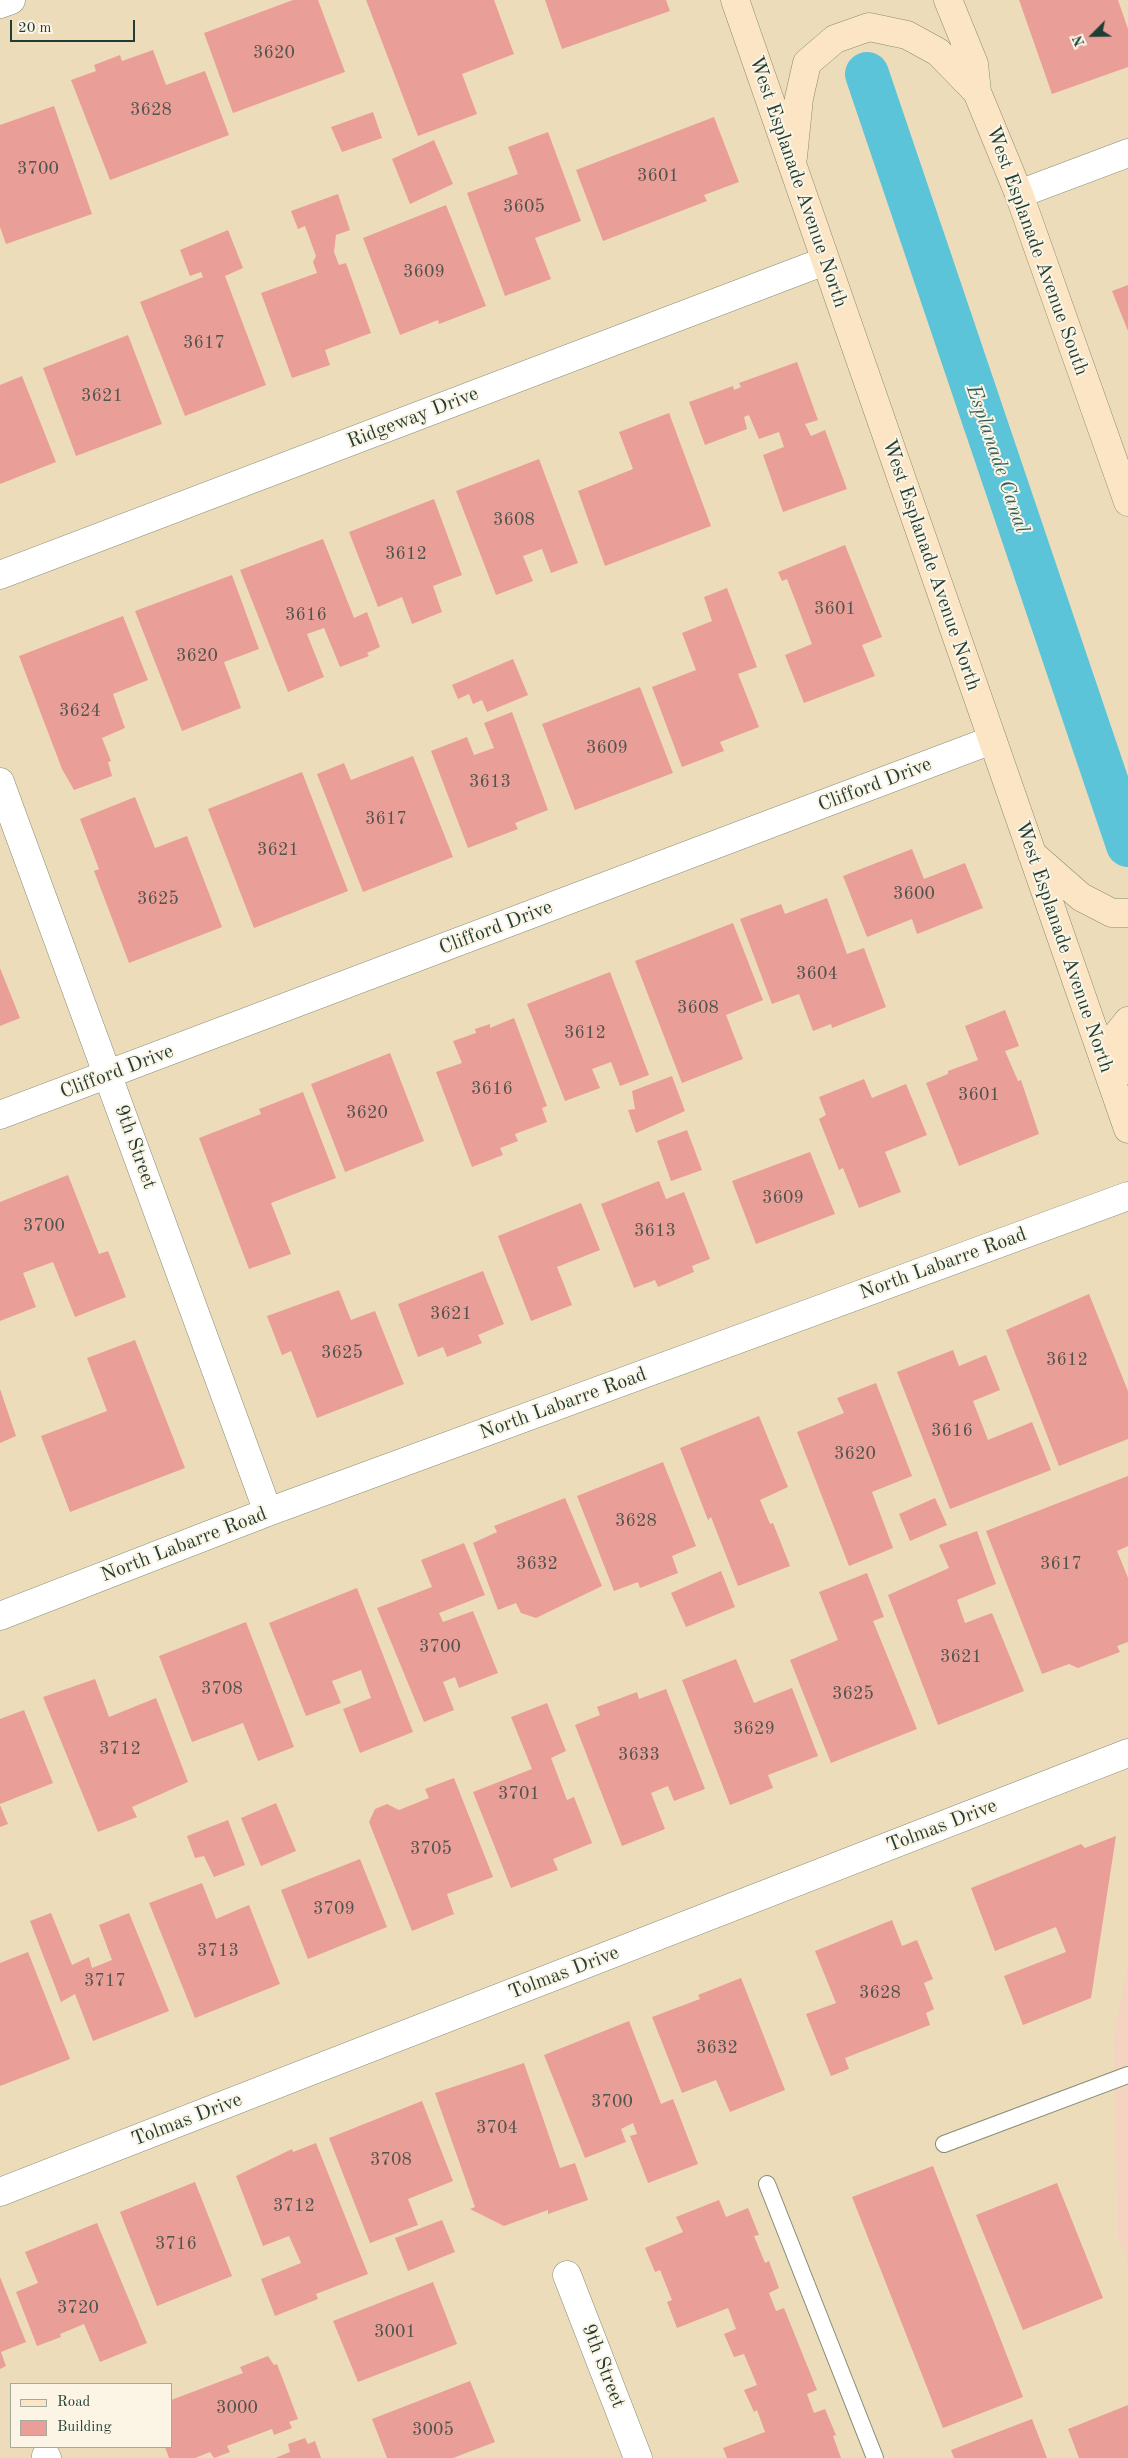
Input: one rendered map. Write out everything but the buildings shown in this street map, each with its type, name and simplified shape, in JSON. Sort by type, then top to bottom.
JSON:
[{"type":"main road","name":"West Esplanade Avenue North","points":[[735,0],[1030,853],[1128,1129]]},
{"type":"main road","name":"West Esplanade Avenue South","points":[[948,0],[974,64],[977,92],[1019,194],[1128,502]]},
{"type":"main road","points":[[792,165],[799,98],[807,63],[835,39],[869,27],[907,35],[938,52],[977,92]]},
{"type":"main road","points":[[1030,853],[1081,897],[1112,913],[1128,913]]},
{"type":"main road","points":[[1117,1097],[1116,1036],[1128,1021]]},
{"type":"street","points":[[0,4],[11,0]]},
{"type":"street","points":[[1019,194],[1128,153]]},
{"type":"street","name":"Ridgeway Drive","points":[[0,575],[825,261]]},
{"type":"street","name":"Clifford Drive","points":[[0,1115],[992,740]]},
{"type":"street","name":"9th Street","points":[[0,782],[268,1512]]},
{"type":"street","name":"North Labarre Road","points":[[0,1616],[268,1512],[1128,1196]]},
{"type":"street","name":"Tolmas Drive","points":[[0,2192],[1128,1754]]},
{"type":"street","name":"9th Street","points":[[568,2275],[638,2458]]},
{"type":"lane","points":[[944,2144],[1128,2075]]},
{"type":"lane","points":[[768,2184],[875,2458]]},
{"type":"shaded area","points":[[1128,1961],[1128,2264],[1118,2237],[1114,2037]]},
{"type":"waterway","name":"Esplanade Canal","points":[[867,74],[1128,845]]}]
